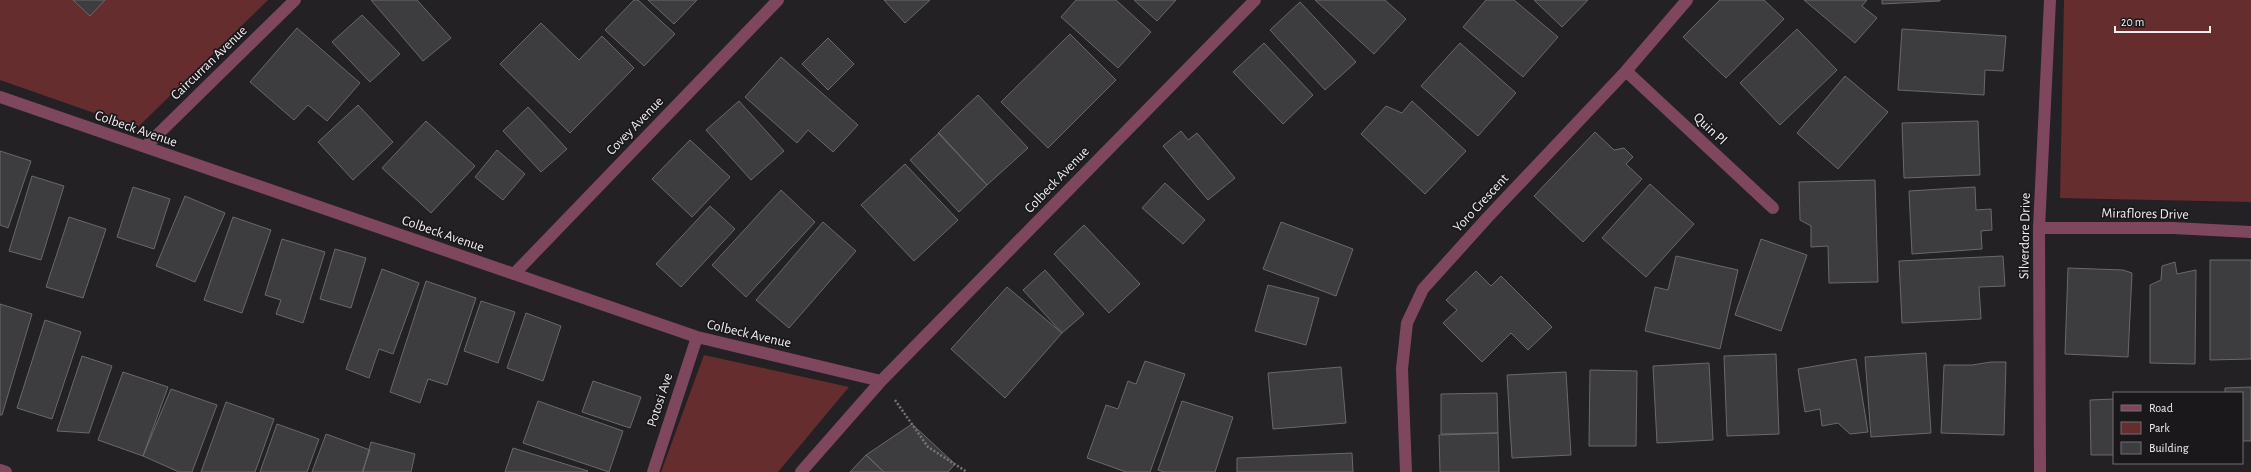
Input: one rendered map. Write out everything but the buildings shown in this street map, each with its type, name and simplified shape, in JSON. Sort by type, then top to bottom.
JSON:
[{"type":"street","name":"Caircurran Avenue","points":[[144,148],[295,0]]},
{"type":"street","name":"Covey Avenue","points":[[514,274],[778,0]]},
{"type":"street","name":"Colbeck Avenue","points":[[801,472],[881,381],[1255,0]]},
{"type":"street","name":"Yoro Crescent","points":[[1406,472],[1402,369],[1406,322],[1423,289],[1488,217],[1626,71],[1687,0]]},
{"type":"street","name":"Silverdore Drive","points":[[2040,472],[2039,228],[2050,0]]},
{"type":"street","name":"Quin Pl","points":[[1626,71],[1773,208]]},
{"type":"street","name":"Colbeck Avenue","points":[[0,97],[696,338],[881,381]]},
{"type":"street","name":"Miraflores Drive","points":[[2039,228],[2173,228],[2251,232]]},
{"type":"street","name":"Potosi Ave","points":[[653,472],[696,338]]},
{"type":"street","points":[[0,470],[6,472]]},
{"type":"path","points":[[881,381],[928,447],[967,472]]},
{"type":"green space","points":[[0,0],[268,0],[137,128],[0,80]]},
{"type":"green space","points":[[2064,0],[2251,0],[2251,202],[2060,198]]},
{"type":"green space","points":[[704,355],[849,387],[778,472],[661,472]]}]
